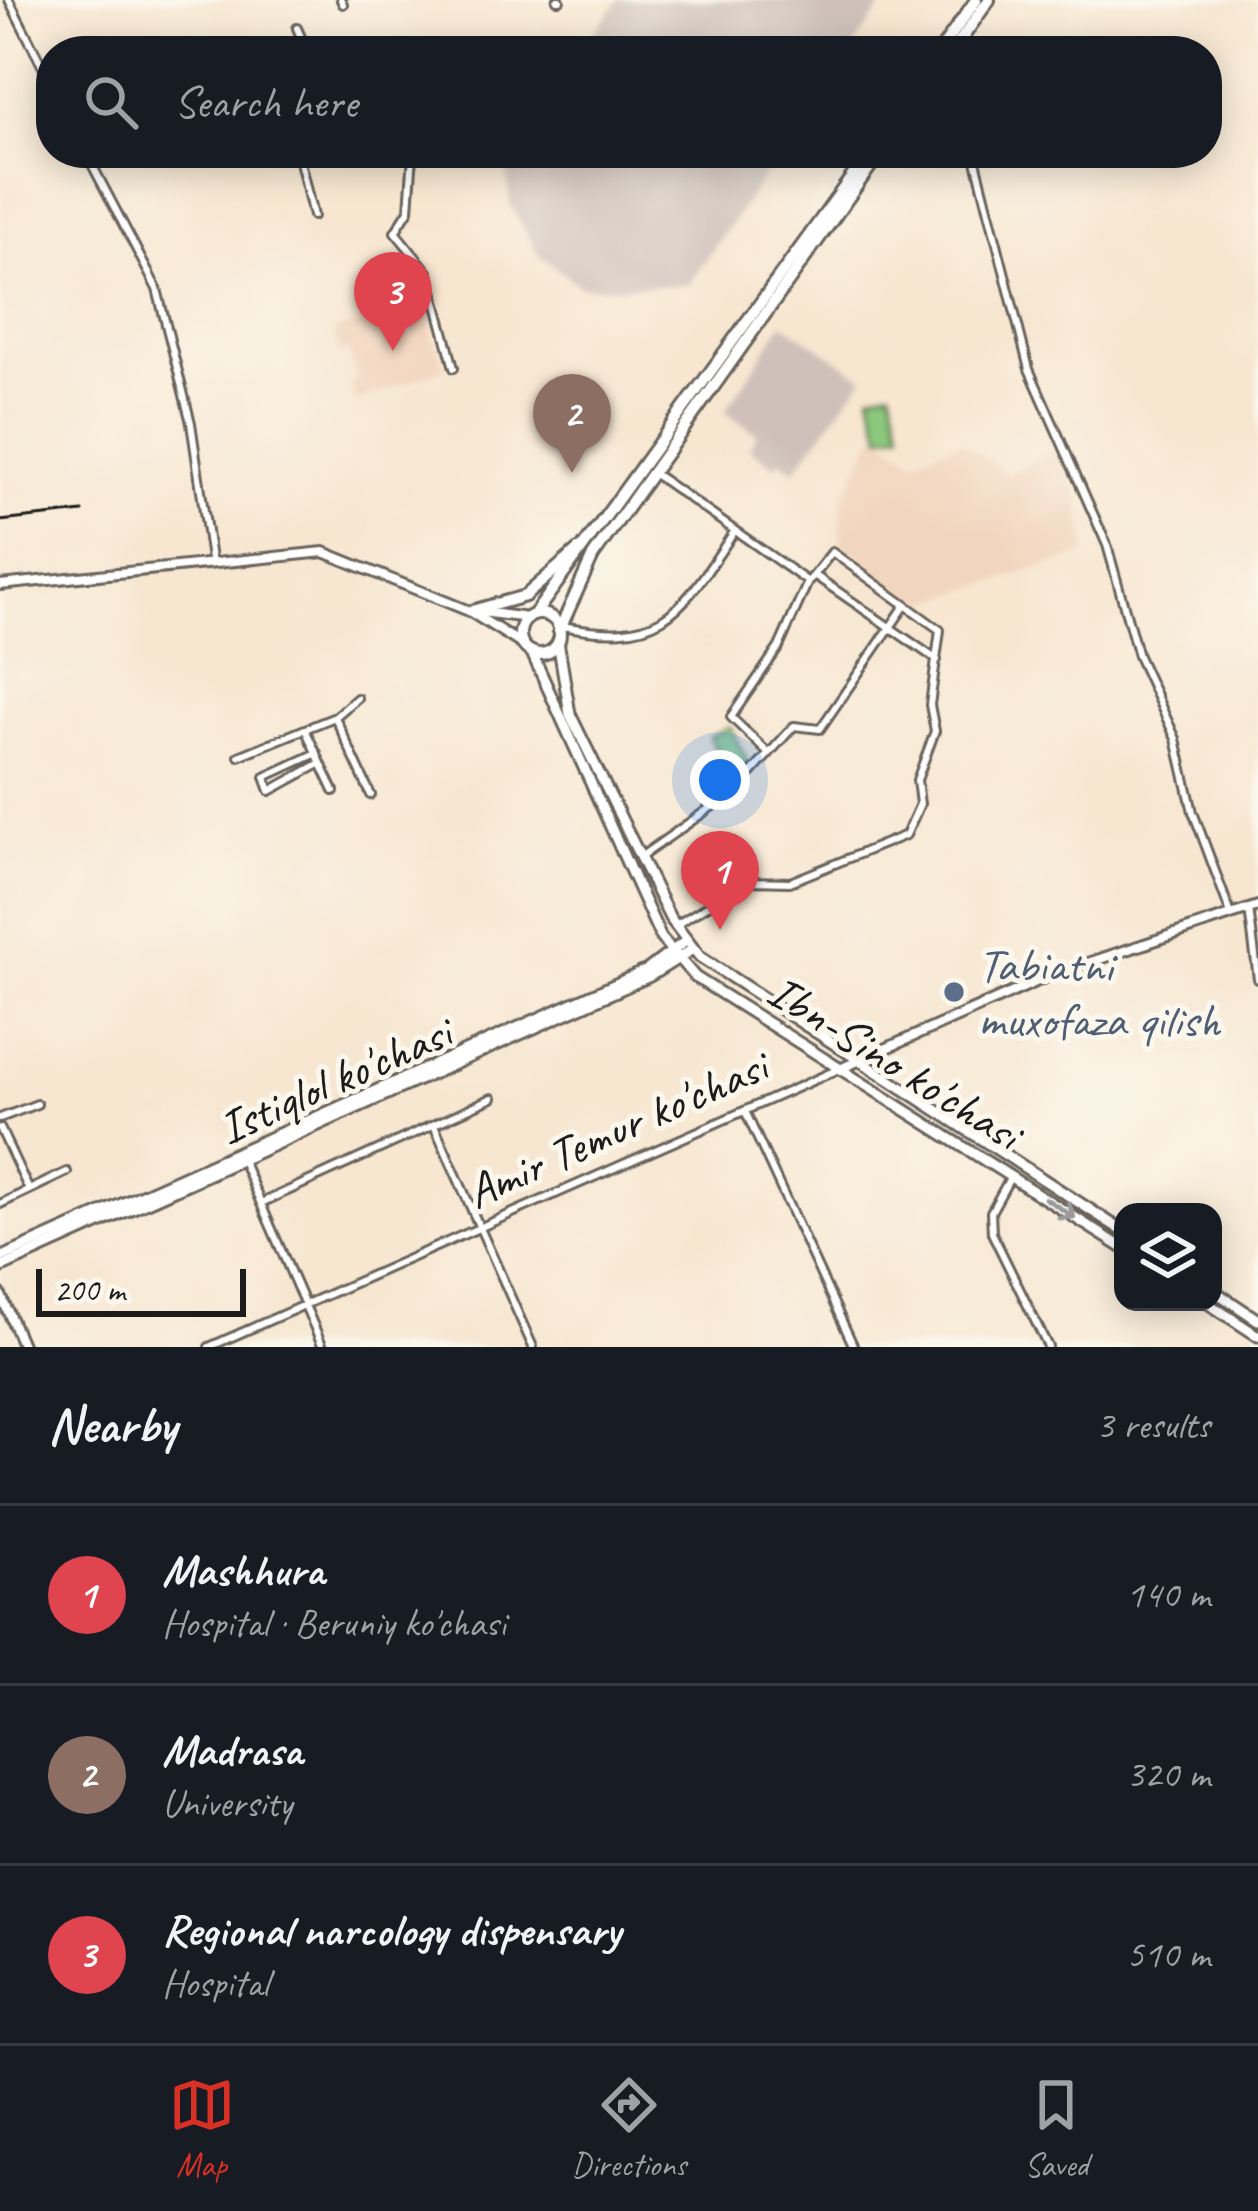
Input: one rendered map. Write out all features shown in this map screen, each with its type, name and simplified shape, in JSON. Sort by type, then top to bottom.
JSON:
[{"type":"highway","points":[[951,36],[976,0]]},
{"type":"highway","points":[[964,36],[989,0]]},
{"type":"highway","points":[[858,168],[520,630],[527,648],[547,652],[593,556],[869,168]]},
{"type":"highway","points":[[471,611],[525,596],[585,544]]},
{"type":"highway","points":[[531,616],[550,616],[560,632]]},
{"type":"main road","points":[[0,585],[211,559],[324,552],[471,611],[527,648]]},
{"type":"main road","points":[[471,611],[531,616]]},
{"type":"main road","name":"Ibn-Sino ko'chasi","points":[[560,632],[571,714],[639,858],[690,944],[731,980],[1114,1226]]},
{"type":"main road","name":"Ibn-Sino ko'chasi","points":[[527,648],[676,958],[839,1070],[1114,1242]]},
{"type":"main road","name":"Amir Temur ko'chasi","points":[[839,1070],[1049,976],[1253,907]]},
{"type":"main road","name":"Istiqlol ko'chasi","points":[[0,1268],[676,958],[690,944]]},
{"type":"main road","name":"Istiqlol ko'chasi","points":[[0,1258],[676,958]]},
{"type":"main road","points":[[0,1293],[23,1347]]},
{"type":"main road","points":[[1222,1296],[1258,1320]]},
{"type":"main road","points":[[1220,1311],[1258,1336]]},
{"type":"street","points":[[10,0],[36,52]]},
{"type":"street","points":[[297,28],[300,36]]},
{"type":"street","points":[[94,168],[157,289],[191,423],[211,559]]},
{"type":"street","points":[[302,168],[313,216]]},
{"type":"street","points":[[412,168],[409,210],[395,232],[428,272],[454,368]]},
{"type":"street","points":[[978,168],[1029,369],[1107,544],[1138,656],[1176,739],[1193,812],[1231,914]]},
{"type":"street","points":[[653,473],[734,532],[937,660]]},
{"type":"street","points":[[560,632],[618,633],[663,622],[683,607],[734,532]]},
{"type":"street","points":[[676,925],[747,881],[790,881],[906,836],[920,803],[917,780],[935,731],[930,705],[940,630],[832,552],[811,579],[779,647],[731,717],[769,754]]},
{"type":"street","points":[[639,858],[737,789],[794,726],[820,729],[905,606]]},
{"type":"street","points":[[239,756],[334,717],[357,698]]},
{"type":"street","points":[[334,717],[371,795]]},
{"type":"street","points":[[305,729],[334,790]]},
{"type":"street","points":[[316,754],[265,777],[270,791],[321,763]]},
{"type":"street","points":[[1253,907],[1258,979]]},
{"type":"street","name":"Amir Temur ko'chasi","points":[[209,1347],[839,1070]]},
{"type":"street","points":[[261,1203],[492,1098]]},
{"type":"street","points":[[0,1118],[37,1104]]},
{"type":"street","points":[[745,1111],[854,1347]]},
{"type":"street","points":[[434,1125],[533,1347]]},
{"type":"street","points":[[0,1128],[29,1190]]},
{"type":"street","points":[[242,1160],[323,1347]]},
{"type":"street","points":[[0,1204],[67,1172]]},
{"type":"street","points":[[1011,1176],[991,1212],[992,1233],[1048,1347]]},
{"type":"shaded area","points":[[619,0],[887,0],[862,36],[591,36]]},
{"type":"shaded area","points":[[506,168],[770,168],[688,285],[582,287],[539,255],[510,205]]},
{"type":"shaded area","points":[[429,303],[432,335],[445,368],[356,401],[350,384],[358,380],[347,351],[339,353],[334,331]]},
{"type":"shaded area","points":[[783,323],[864,377],[795,470],[780,460],[775,466],[749,448],[757,434],[725,412]]},
{"type":"shaded area","points":[[876,433],[915,460],[961,441],[1007,474],[1055,451],[1079,496],[1086,554],[913,606],[840,545],[842,500]]},
{"type":"green space","points":[[891,389],[902,431],[882,436],[870,394]]},
{"type":"green space","points":[[730,727],[749,764],[728,775],[709,737]]},
{"type":"railway","points":[[0,521],[83,512]]},
{"type":"place","name":"Regional narcology dispensary","points":[[393,351]]},
{"type":"place","name":"Madrasa","points":[[572,473]]},
{"type":"place","name":"Mashhura","points":[[720,930]]},
{"type":"place","name":"Tabiatni muxofaza qilish","points":[[954,992]]}]
